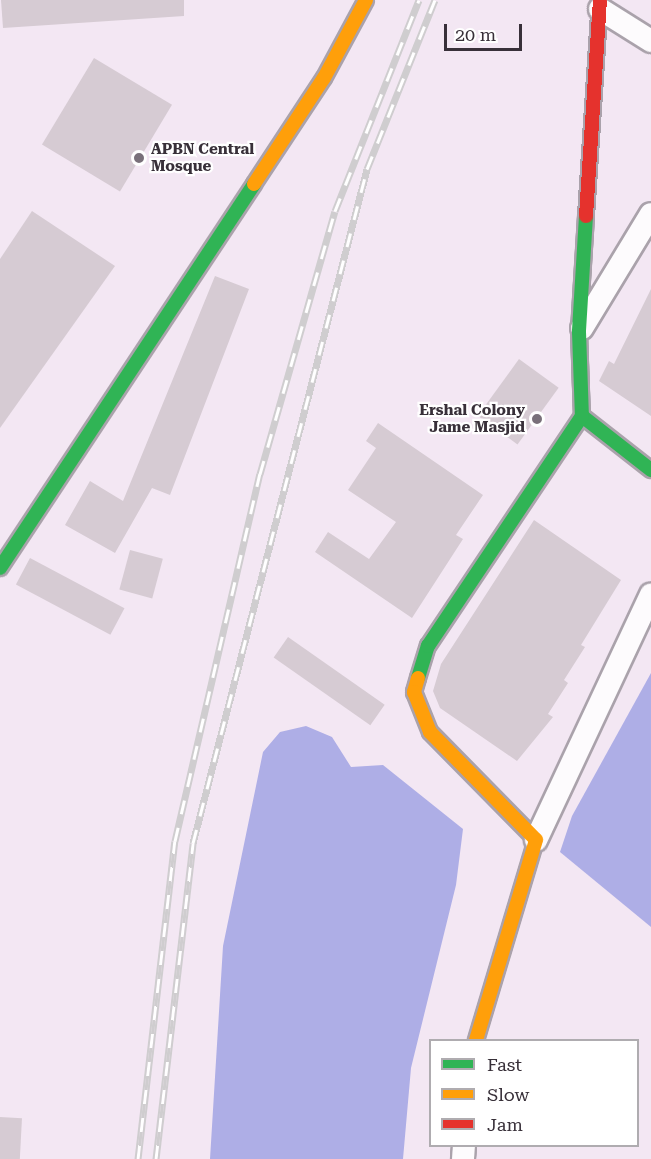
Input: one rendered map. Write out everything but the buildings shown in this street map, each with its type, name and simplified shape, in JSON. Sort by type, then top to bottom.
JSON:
[{"type":"street","points":[[0,568],[324,78],[366,0]]},
{"type":"street","points":[[600,4],[651,41]]},
{"type":"street","points":[[536,840],[430,732],[414,692],[428,646],[582,417],[579,332],[600,4]]},
{"type":"street","points":[[579,332],[651,214]]},
{"type":"street","points":[[582,417],[651,470]]},
{"type":"street","points":[[477,1039],[536,840],[651,595]]},
{"type":"water","points":[[651,673],[651,927],[560,852],[572,816]]},
{"type":"water","points":[[306,726],[332,737],[351,767],[383,765],[463,829],[456,885],[411,1068],[403,1159],[210,1159],[223,946],[263,752],[280,732]]},
{"type":"railway","points":[[138,1159],[175,841],[260,474],[335,211],[419,0]]},
{"type":"railway","points":[[156,1159],[193,843],[367,169],[435,0]]},
{"type":"traffic: fast","points":[[0,568],[254,184]]},
{"type":"traffic: fast","points":[[586,216],[579,332],[582,416],[651,470]]},
{"type":"traffic: fast","points":[[418,678],[428,646],[582,416]]},
{"type":"traffic: slow","points":[[254,184],[324,78],[366,0]]},
{"type":"traffic: slow","points":[[418,678],[414,692],[430,732],[536,840],[476,1039]]},
{"type":"traffic: jam","points":[[586,216],[600,0]]},
{"type":"place","name":"APBN Central Mosque","points":[[139,158]]},
{"type":"place","name":"Ershal Colony Jame Masjid","points":[[537,419]]}]
